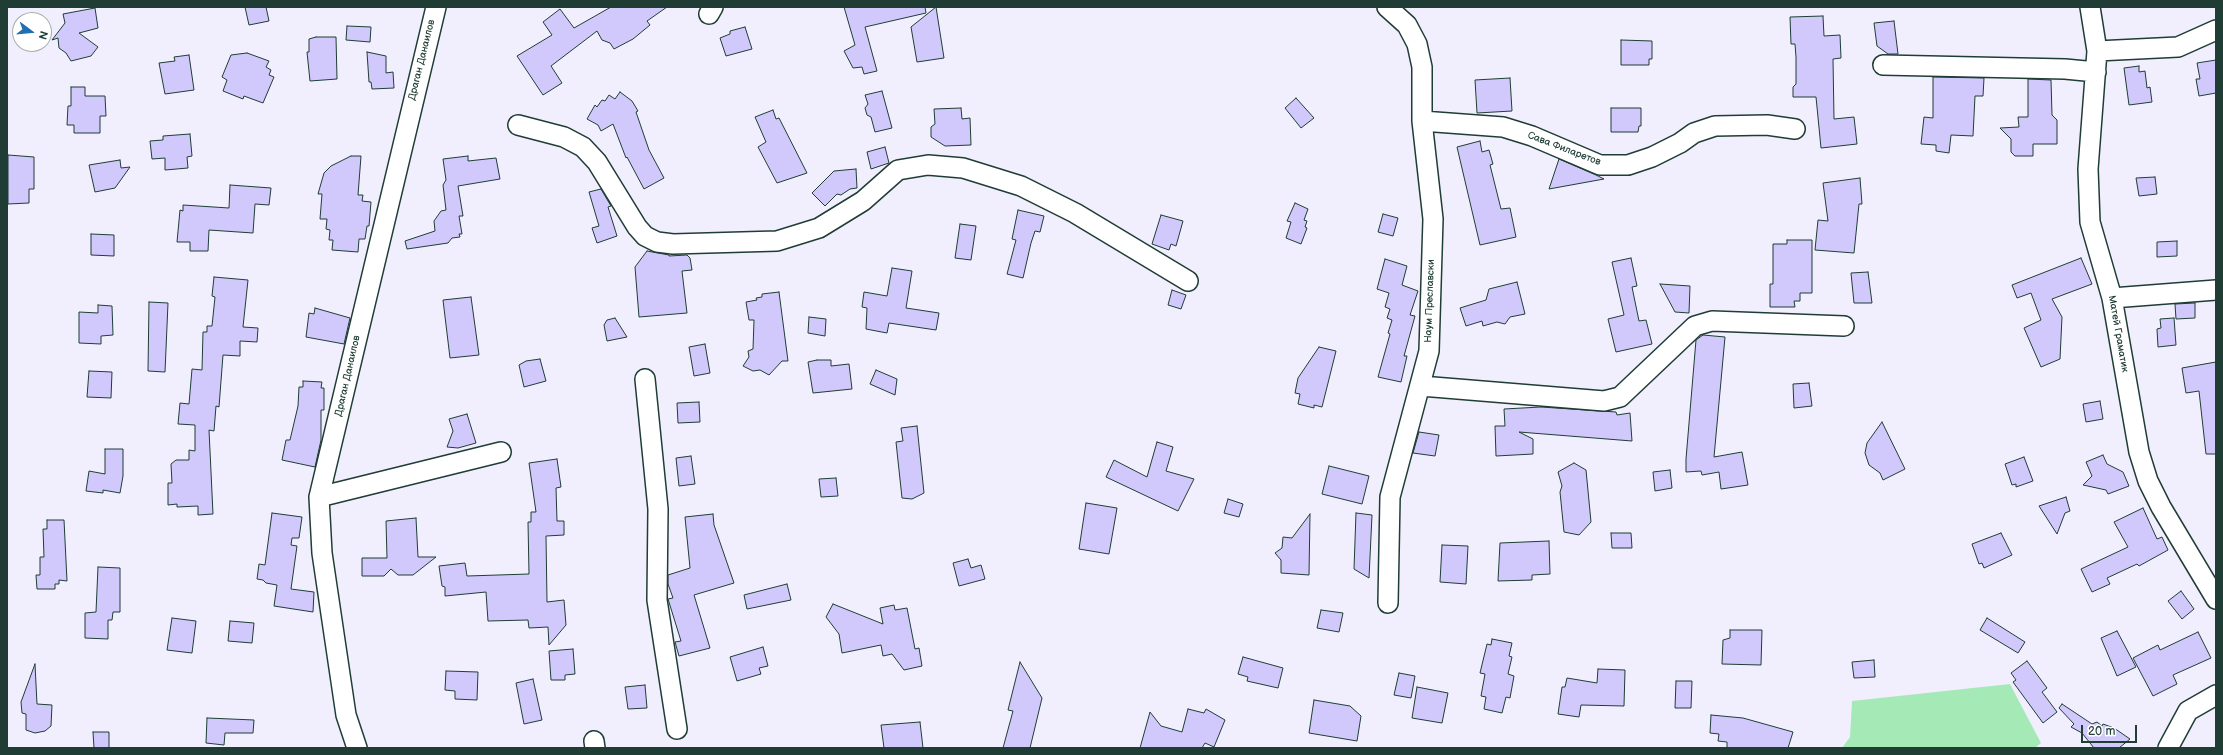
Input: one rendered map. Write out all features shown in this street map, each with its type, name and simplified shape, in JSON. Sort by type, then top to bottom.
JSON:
[{"type":"street","name":"Драган Данаилов","points":[[357,748],[346,715],[322,553],[319,497],[436,7]]},
{"type":"street","name":"Наум Преславски","points":[[1387,7],[1407,25],[1417,44],[1422,67],[1422,121],[1433,219],[1429,351],[1421,386],[1405,437],[1390,497],[1388,603]]},
{"type":"street","name":"Матей Граматик","points":[[2090,7],[2097,52],[2088,169],[2090,222],[2112,298],[2139,452],[2148,481],[2161,507],[2216,599]]},
{"type":"street","points":[[2097,52],[2178,47],[2216,30]]},
{"type":"street","points":[[1884,65],[2065,69],[2096,72]]},
{"type":"street","name":"Сава Филаретов","points":[[1422,121],[1503,127],[1532,136],[1600,165],[1628,164],[1646,159],[1680,143],[1694,133],[1715,126],[1767,126],[1795,129]]},
{"type":"street","points":[[518,125],[564,137],[584,147],[597,162],[637,227],[645,236],[657,242],[673,244],[777,241],[820,228],[863,200],[898,170],[928,165],[963,168],[1021,186],[1075,213],[1188,281]]},
{"type":"street","points":[[2112,298],[2216,290]]},
{"type":"street","points":[[1421,386],[1604,401],[1620,397],[1695,326],[1712,321],[1844,326]]},
{"type":"street","points":[[645,379],[658,509],[657,600],[677,729]]},
{"type":"street","points":[[319,497],[501,452]]},
{"type":"street","points":[[2168,748],[2188,711],[2216,695]]},
{"type":"green space","points":[[2010,684],[2041,743],[2035,748],[1842,748],[1850,737],[1852,701]]},
{"type":"building","points":[[245,7],[266,7],[269,21],[249,25]]},
{"type":"building","points":[[611,7],[667,7],[647,21],[650,25],[633,39],[614,49],[610,43],[602,40],[597,31],[551,66],[562,83],[543,95],[517,56],[552,35],[543,22],[560,9],[574,28]]},
{"type":"building","points":[[844,7],[925,7],[926,13],[865,27],[877,71],[864,74],[862,67],[853,68],[844,51],[855,45]]},
{"type":"building","points":[[936,7],[944,58],[917,62],[911,27]]},
{"type":"building","points":[[95,8],[98,28],[79,33],[98,47],[91,56],[71,61],[66,53],[59,48],[58,38],[52,40],[65,23],[63,14]]},
{"type":"building","points":[[1823,16],[1824,36],[1840,35],[1841,58],[1833,59],[1834,119],[1854,117],[1857,144],[1821,148],[1816,97],[1793,97],[1793,87],[1796,84],[1796,57],[1795,44],[1791,44],[1790,17]]},
{"type":"building","points":[[1894,21],[1898,54],[1888,54],[1877,46],[1874,23]]},
{"type":"building","points":[[347,26],[371,27],[370,42],[346,40]]},
{"type":"building","points":[[745,27],[752,49],[726,56],[720,38],[730,34],[730,31]]},
{"type":"building","points":[[316,37],[336,37],[337,79],[310,81],[307,52],[309,52],[309,39]]},
{"type":"building","points":[[1621,40],[1652,41],[1652,59],[1649,59],[1649,65],[1621,65]]},
{"type":"building","points":[[367,52],[386,56],[386,73],[393,72],[394,88],[372,89],[371,82],[369,82]]},
{"type":"building","points":[[247,53],[269,61],[266,67],[271,70],[269,75],[274,77],[263,103],[244,96],[243,99],[223,91],[227,80],[222,77],[231,55]]},
{"type":"building","points":[[189,55],[194,90],[165,94],[159,63],[175,61],[174,57]]},
{"type":"building","points":[[2216,60],[2216,93],[2199,96],[2196,79],[2200,79],[2197,63]]},
{"type":"building","points":[[2139,66],[2139,72],[2145,71],[2147,88],[2150,87],[2152,102],[2129,105],[2124,68]]},
{"type":"building","points":[[1933,77],[1984,78],[1983,96],[1975,96],[1973,136],[1951,135],[1949,153],[1936,151],[1936,145],[1921,144],[1924,117],[1933,118]]},
{"type":"building","points":[[1510,78],[1512,111],[1477,113],[1475,80]]},
{"type":"building","points":[[2028,79],[2051,80],[2052,115],[2057,120],[2057,144],[2033,144],[2033,156],[2015,156],[2011,152],[2011,139],[2000,128],[2019,127],[2018,117],[2028,117]]},
{"type":"building","points":[[71,87],[85,87],[85,96],[105,96],[106,116],[100,116],[100,133],[74,133],[74,125],[67,125],[68,106],[71,106]]},
{"type":"building","points":[[882,91],[892,128],[875,132],[871,117],[867,115],[865,108],[868,104],[865,95]]},
{"type":"building","points":[[620,92],[632,101],[638,111],[636,112],[649,150],[664,178],[644,189],[627,157],[626,158],[613,124],[601,131],[598,125],[587,119],[595,105],[597,107],[602,100],[605,101],[609,95],[615,99]]},
{"type":"building","points":[[1296,98],[1314,118],[1301,128],[1285,108]]},
{"type":"building","points":[[961,108],[962,119],[970,118],[971,145],[945,146],[931,137],[931,127],[935,124],[934,109]]},
{"type":"building","points":[[1611,108],[1641,108],[1641,126],[1639,126],[1638,132],[1611,132]]},
{"type":"building","points":[[773,110],[776,119],[779,118],[807,173],[777,183],[758,147],[766,142],[755,117]]},
{"type":"building","points":[[190,134],[192,156],[187,157],[188,168],[165,170],[165,158],[152,159],[150,141],[163,140],[163,136]]},
{"type":"building","points":[[1480,141],[1482,152],[1489,150],[1493,164],[1490,165],[1501,209],[1510,208],[1516,237],[1480,245],[1457,147]]},
{"type":"building","points":[[885,147],[889,163],[871,169],[867,152]]},
{"type":"building","points":[[8,155],[34,157],[34,189],[29,189],[29,203],[8,204]]},
{"type":"building","points":[[351,156],[361,156],[358,195],[363,195],[362,201],[371,202],[369,226],[367,226],[365,239],[359,239],[358,252],[332,250],[333,240],[329,240],[330,230],[326,229],[327,219],[320,219],[322,194],[318,194],[324,173],[331,166]]},
{"type":"building","points":[[468,156],[468,161],[496,158],[500,179],[458,186],[463,216],[459,216],[462,234],[459,234],[460,237],[452,238],[448,243],[407,249],[405,241],[435,231],[434,221],[441,211],[446,210],[443,185],[446,180],[443,159]]},
{"type":"building","points":[[1559,159],[1596,175],[1604,179],[1549,189]]},
{"type":"building","points":[[120,160],[121,168],[130,167],[115,188],[95,192],[89,165]]},
{"type":"building","points":[[856,169],[857,188],[850,189],[841,195],[837,194],[825,206],[812,193],[834,171]]},
{"type":"building","points":[[2155,177],[2157,194],[2139,196],[2136,178]]},
{"type":"building","points":[[1860,178],[1862,204],[1859,204],[1854,253],[1815,250],[1818,220],[1828,221],[1823,183]]},
{"type":"building","points":[[230,185],[271,188],[269,205],[255,204],[253,233],[209,230],[208,251],[190,251],[190,242],[177,242],[180,210],[183,211],[183,205],[229,208]]},
{"type":"building","points":[[601,189],[611,206],[608,207],[617,236],[597,243],[592,228],[599,226],[589,192]]},
{"type":"building","points":[[1295,203],[1308,209],[1304,220],[1307,221],[1305,227],[1307,228],[1301,244],[1286,238],[1291,222],[1287,221]]},
{"type":"building","points":[[1018,210],[1044,216],[1040,232],[1035,231],[1023,278],[1007,274],[1016,240],[1012,239]]},
{"type":"building","points":[[1383,214],[1398,218],[1393,236],[1378,232]]},
{"type":"building","points":[[1161,215],[1183,221],[1176,246],[1171,244],[1169,250],[1152,244]]},
{"type":"building","points":[[960,224],[976,226],[971,260],[955,258]]},
{"type":"building","points":[[91,234],[114,235],[114,256],[91,255]]},
{"type":"building","points":[[1787,240],[1812,240],[1812,293],[1800,293],[1800,301],[1794,301],[1795,307],[1770,307],[1770,284],[1773,284],[1773,244],[1787,244]]},
{"type":"building","points":[[2177,241],[2177,256],[2157,257],[2157,242]]},
{"type":"building","points":[[647,251],[669,256],[687,255],[690,258],[692,270],[682,271],[687,313],[639,317],[635,267]]},
{"type":"building","points":[[1631,258],[1637,286],[1632,287],[1639,321],[1646,320],[1652,344],[1616,352],[1608,319],[1624,315],[1612,262]]},
{"type":"building","points":[[2081,258],[2092,284],[2052,299],[2062,317],[2060,359],[2041,367],[2024,328],[2041,320],[2031,293],[2017,298],[2012,285]]},
{"type":"building","points":[[1385,259],[1407,266],[1402,285],[1418,291],[1410,315],[1415,316],[1404,356],[1407,356],[1401,382],[1378,377],[1390,334],[1388,333],[1392,320],[1387,318],[1390,309],[1385,307],[1389,293],[1377,289]]},
{"type":"building","points":[[892,268],[912,271],[906,308],[939,313],[936,330],[889,323],[887,333],[866,329],[867,308],[862,307],[864,292],[887,296]]},
{"type":"building","points":[[1868,272],[1872,303],[1854,303],[1851,273]]},
{"type":"building","points":[[214,277],[248,280],[243,327],[258,328],[257,342],[240,341],[240,356],[223,355],[219,407],[216,406],[214,431],[209,430],[213,514],[198,515],[198,506],[177,507],[177,504],[168,505],[168,483],[172,483],[171,464],[176,460],[189,460],[189,450],[195,451],[195,425],[178,424],[180,403],[189,404],[192,369],[202,370],[203,332],[207,332],[207,326],[212,326],[215,297],[212,296]]},
{"type":"building","points":[[1517,282],[1525,314],[1510,317],[1505,324],[1497,322],[1483,326],[1482,321],[1466,326],[1460,308],[1486,300],[1489,289]]},
{"type":"building","points":[[1660,284],[1690,286],[1689,313],[1675,312]]},
{"type":"building","points":[[1172,290],[1186,295],[1181,309],[1168,305]]},
{"type":"building","points":[[779,292],[788,361],[782,361],[769,375],[760,370],[753,371],[743,366],[749,357],[748,351],[753,349],[754,320],[749,320],[746,302],[757,300],[756,298],[762,297],[762,294]]},
{"type":"building","points":[[471,297],[479,355],[450,358],[443,300]]},
{"type":"building","points":[[149,302],[168,303],[165,372],[148,371]]},
{"type":"building","points":[[2195,303],[2195,318],[2176,319],[2175,304]]},
{"type":"building","points":[[98,305],[112,306],[113,335],[101,336],[101,344],[79,343],[79,312],[98,313]]},
{"type":"building","points":[[315,308],[350,318],[344,344],[306,337],[309,313],[314,314]]},
{"type":"building","points":[[809,317],[826,319],[825,336],[808,333]]},
{"type":"building","points":[[615,318],[627,337],[607,341],[604,325],[607,320]]},
{"type":"building","points":[[2174,318],[2176,345],[2158,347],[2157,329],[2161,328],[2160,319]]},
{"type":"building","points":[[1703,335],[1725,337],[1714,457],[1742,452],[1748,485],[1721,489],[1719,472],[1702,475],[1701,471],[1686,472],[1696,340]]},
{"type":"building","points":[[705,344],[710,373],[694,376],[689,347]]},
{"type":"building","points":[[1319,347],[1336,351],[1322,407],[1314,405],[1314,408],[1298,404],[1300,394],[1295,393],[1298,378]]},
{"type":"building","points":[[540,359],[546,381],[524,387],[519,365],[526,361]]},
{"type":"building","points":[[817,360],[831,360],[831,366],[849,364],[852,389],[813,393],[808,362]]},
{"type":"building","points":[[2216,362],[2216,454],[2206,454],[2199,391],[2186,393],[2182,368]]},
{"type":"building","points":[[876,370],[897,379],[895,395],[870,384]]},
{"type":"building","points":[[89,371],[112,372],[111,398],[87,397]]},
{"type":"building","points":[[303,381],[322,382],[321,388],[324,388],[324,410],[321,410],[321,440],[315,467],[282,460],[286,440],[290,440],[298,406],[299,387],[303,387]]},
{"type":"building","points":[[1809,383],[1812,406],[1794,408],[1793,384]]},
{"type":"building","points":[[2100,401],[2103,419],[2086,422],[2083,404]]},
{"type":"building","points":[[699,402],[700,422],[678,423],[677,403]]},
{"type":"building","points":[[1541,407],[1616,412],[1617,415],[1630,413],[1632,441],[1519,432],[1533,439],[1533,454],[1496,456],[1495,426],[1505,426],[1504,409]]},
{"type":"building","points":[[467,414],[476,443],[458,448],[447,447],[453,431],[449,419]]},
{"type":"building","points":[[1882,422],[1905,469],[1883,480],[1880,473],[1869,465],[1865,453],[1867,443]]},
{"type":"building","points":[[917,426],[924,493],[912,499],[902,498],[896,442],[903,441],[901,428]]},
{"type":"building","points":[[1419,432],[1439,435],[1435,456],[1413,453]]},
{"type":"building","points":[[1157,442],[1173,447],[1166,471],[1194,479],[1178,511],[1106,477],[1114,460],[1147,477]]},
{"type":"building","points":[[105,449],[123,449],[123,476],[120,493],[103,490],[103,493],[86,491],[89,471],[105,474]]},
{"type":"building","points":[[2103,455],[2107,464],[2123,472],[2129,486],[2108,494],[2106,490],[2083,485],[2092,476],[2086,462]]},
{"type":"building","points":[[691,456],[695,484],[679,486],[676,458]]},
{"type":"building","points":[[2024,457],[2033,481],[2016,487],[2016,484],[2012,485],[2005,464]]},
{"type":"building","points":[[557,459],[561,487],[556,488],[557,521],[564,521],[564,535],[546,536],[547,602],[564,600],[566,625],[549,645],[548,627],[529,628],[528,620],[488,621],[486,592],[445,596],[445,587],[442,586],[439,566],[465,563],[467,576],[529,574],[528,522],[531,522],[531,512],[536,512],[529,463]]},
{"type":"building","points":[[1574,463],[1586,470],[1591,522],[1579,535],[1564,532],[1560,492],[1562,486],[1558,472]]},
{"type":"building","points":[[1329,466],[1369,476],[1362,504],[1322,494]]},
{"type":"building","points":[[1670,470],[1672,488],[1655,491],[1653,472]]},
{"type":"building","points":[[836,478],[838,496],[821,497],[819,479]]},
{"type":"building","points":[[2066,497],[2070,511],[2065,513],[2057,534],[2039,506]]},
{"type":"building","points":[[1228,499],[1243,504],[1239,517],[1224,513]]},
{"type":"building","points":[[1086,503],[1117,508],[1109,554],[1079,549]]},
{"type":"building","points":[[2143,508],[2157,539],[2162,537],[2168,550],[2139,566],[2137,564],[2107,578],[2110,584],[2092,592],[2081,569],[2128,547],[2114,522]]},
{"type":"building","points":[[272,513],[302,517],[299,538],[292,538],[291,545],[297,546],[291,589],[314,592],[313,612],[274,606],[277,585],[266,583],[263,580],[257,579],[259,564],[265,565]]},
{"type":"building","points":[[1356,513],[1372,515],[1369,578],[1354,569]]},
{"type":"building","points":[[713,514],[714,525],[734,583],[694,595],[710,648],[679,656],[675,642],[681,641],[668,599],[673,598],[668,584],[668,575],[690,568],[685,517]]},
{"type":"building","points":[[1310,514],[1309,575],[1281,573],[1281,560],[1275,553],[1282,548],[1283,537],[1292,538]]},
{"type":"building","points":[[416,518],[418,557],[436,557],[413,575],[398,575],[391,569],[384,576],[362,576],[362,558],[387,558],[386,521]]},
{"type":"building","points":[[47,520],[64,520],[67,581],[59,580],[59,584],[55,584],[55,589],[37,589],[36,575],[40,575],[40,557],[44,557],[43,529],[47,529]]},
{"type":"building","points":[[1611,533],[1631,533],[1632,548],[1612,548]]},
{"type":"building","points":[[2001,533],[2012,555],[1984,568],[1982,563],[1979,564],[1972,544]]},
{"type":"building","points":[[1549,541],[1550,574],[1532,575],[1532,580],[1498,581],[1500,543]]},
{"type":"building","points":[[1442,545],[1468,546],[1466,584],[1440,582]]},
{"type":"building","points":[[968,559],[971,568],[981,565],[985,579],[959,586],[953,563]]},
{"type":"building","points":[[98,567],[120,568],[120,612],[113,612],[112,620],[108,620],[108,639],[85,638],[85,613],[96,612]]},
{"type":"building","points":[[787,584],[791,600],[747,609],[744,595]]},
{"type":"building","points":[[2181,591],[2194,609],[2182,619],[2168,601]]},
{"type":"building","points":[[833,604],[883,624],[880,608],[894,605],[895,610],[907,608],[915,649],[919,648],[922,666],[904,670],[892,654],[883,656],[881,645],[842,653],[839,634],[826,617]]},
{"type":"building","points":[[1321,610],[1343,613],[1339,632],[1317,628]]},
{"type":"building","points":[[172,618],[196,621],[192,653],[167,650]]},
{"type":"building","points":[[1987,618],[2025,642],[2018,653],[1980,630]]},
{"type":"building","points":[[230,621],[254,623],[252,643],[228,641]]},
{"type":"building","points":[[1730,630],[1762,630],[1761,665],[1722,664],[1723,640],[1730,638]]},
{"type":"building","points":[[2117,631],[2136,667],[2117,676],[2101,638]]},
{"type":"building","points":[[2198,632],[2211,658],[2173,675],[2177,684],[2153,696],[2133,658],[2158,645],[2160,650]]},
{"type":"building","points":[[1492,639],[1512,643],[1509,656],[1512,657],[1508,674],[1514,676],[1510,698],[1506,697],[1502,713],[1484,709],[1486,697],[1481,696],[1485,674],[1480,673],[1487,644],[1491,645]]},
{"type":"building","points":[[763,647],[768,666],[759,668],[761,674],[737,681],[730,657]]},
{"type":"building","points":[[573,649],[575,674],[565,675],[565,680],[551,680],[549,651]]},
{"type":"building","points":[[1243,657],[1283,668],[1278,688],[1247,681],[1248,677],[1238,674]]},
{"type":"building","points":[[1874,660],[1875,677],[1854,678],[1852,662]]},
{"type":"building","points":[[2027,661],[2047,688],[2042,692],[2057,712],[2043,723],[2013,682],[2016,680],[2011,673]]},
{"type":"building","points":[[1020,662],[1042,698],[1030,748],[1003,748],[1013,711],[1008,710]]},
{"type":"building","points":[[35,664],[37,704],[52,705],[51,726],[45,731],[35,733],[26,730],[26,714],[22,713],[21,702]]},
{"type":"building","points":[[1598,669],[1625,670],[1624,706],[1581,705],[1579,717],[1558,714],[1562,687],[1565,687],[1567,678],[1597,683]]},
{"type":"building","points":[[446,671],[478,672],[477,700],[455,699],[455,691],[445,690]]},
{"type":"building","points":[[1399,673],[1415,676],[1411,698],[1394,695]]},
{"type":"building","points":[[533,679],[542,720],[524,724],[516,683]]},
{"type":"building","points":[[1676,681],[1692,681],[1691,708],[1675,708]]},
{"type":"building","points":[[645,685],[647,708],[628,709],[625,687]]},
{"type":"building","points":[[1417,687],[1448,693],[1442,723],[1412,718]]},
{"type":"building","points":[[1314,700],[1350,706],[1361,716],[1357,741],[1309,733]]},
{"type":"building","points":[[2062,704],[2092,724],[2097,722],[2102,726],[2103,724],[2114,728],[2130,739],[2119,748],[2094,748],[2082,733],[2071,727],[2074,724],[2059,708]]},
{"type":"building","points":[[1188,709],[1204,713],[1206,709],[1225,720],[1214,747],[1205,743],[1202,748],[1140,748],[1150,712],[1161,726],[1182,732]]},
{"type":"building","points":[[1711,715],[1743,718],[1793,732],[1788,748],[1727,748],[1727,742],[1718,741],[1719,734],[1710,733]]},
{"type":"building","points":[[207,718],[254,720],[253,733],[225,733],[224,745],[206,743]]},
{"type":"building","points":[[920,722],[923,748],[884,748],[881,725]]},
{"type":"building","points":[[93,732],[109,732],[109,748],[94,748]]}]
